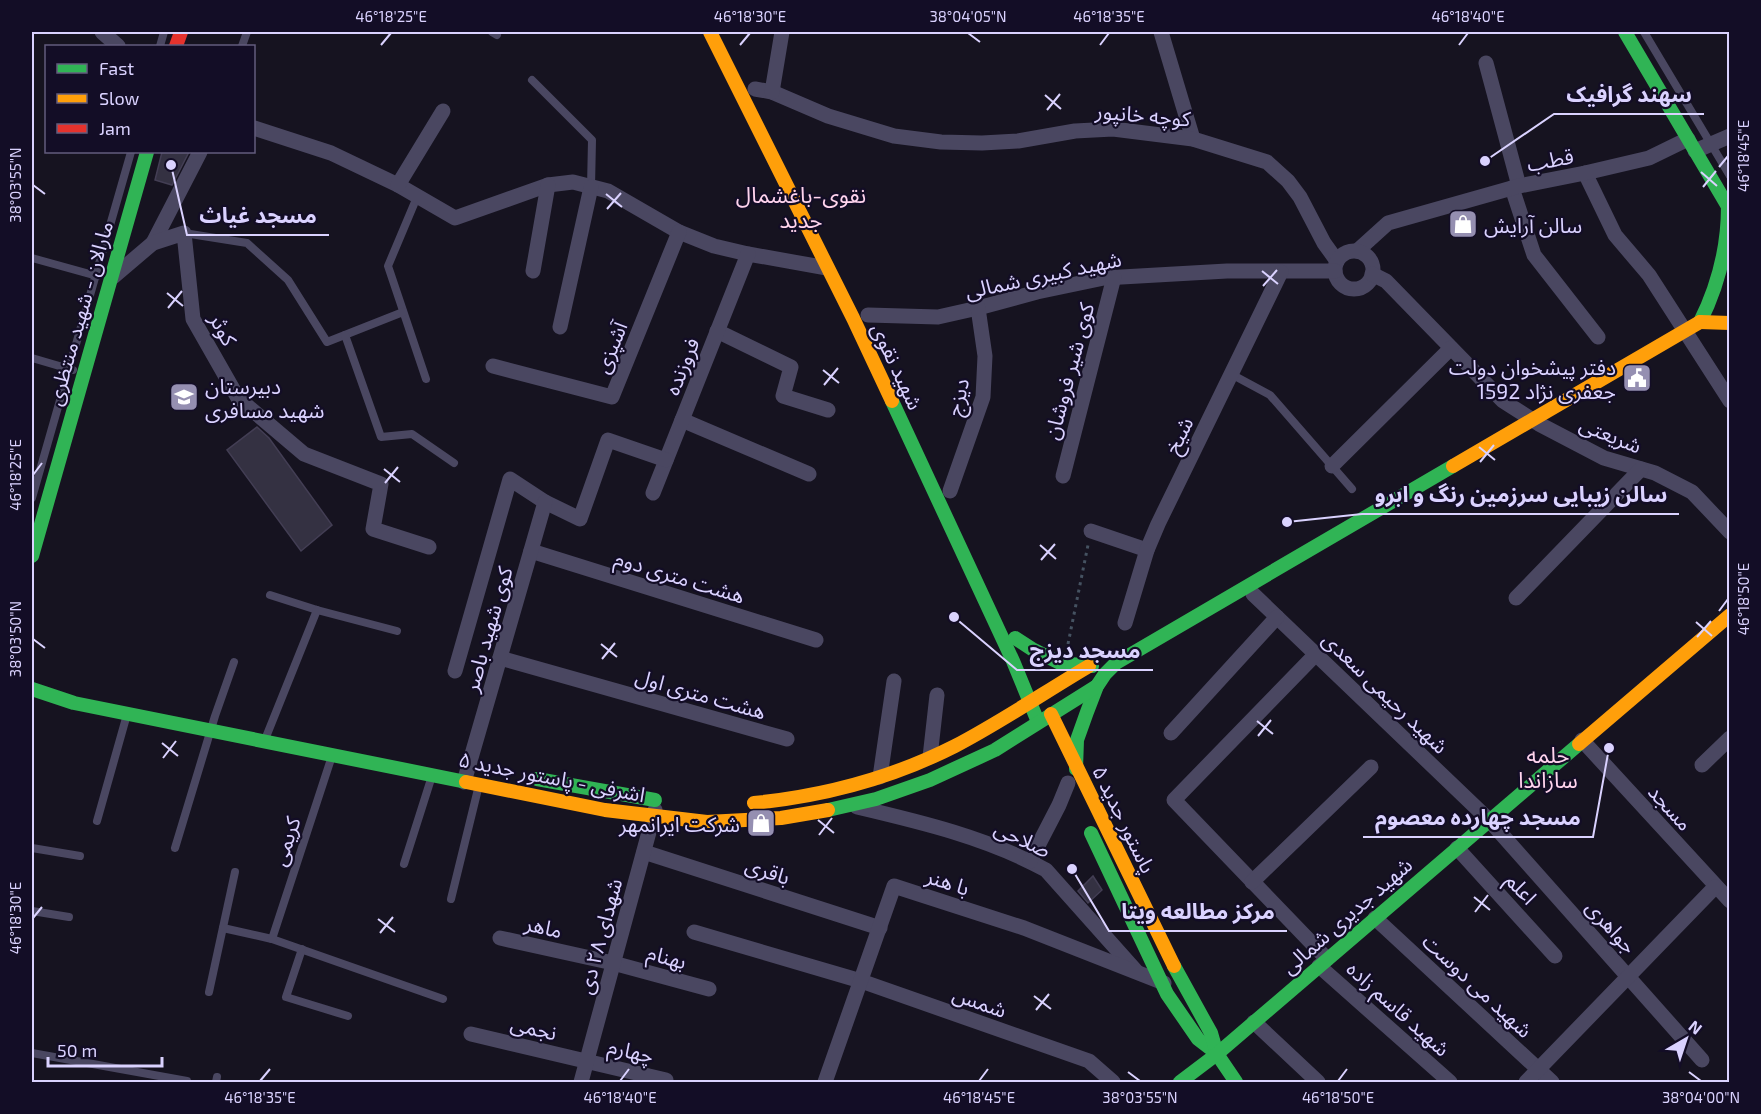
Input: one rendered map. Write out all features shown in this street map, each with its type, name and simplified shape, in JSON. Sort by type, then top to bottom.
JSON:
[{"type":"main road","name":"شهید نقوی","points":[[710,32],[853,318],[1013,661],[1041,727]]},
{"type":"main road","points":[[1625,32],[1729,208],[1728,239],[1705,318]]},
{"type":"main road","name":"مارالان - شهید منتظری","points":[[32,556],[37,517],[83,373],[147,153]]},
{"type":"main road","points":[[1015,638],[1060,663],[1103,667],[1116,663],[1726,306]]},
{"type":"main road","points":[[1705,318],[1730,323]]},
{"type":"main road","points":[[941,472],[952,496]]},
{"type":"main road","points":[[967,529],[1051,714]]},
{"type":"main road","name":"شهید جدیری شمالی","points":[[1180,1083],[1217,1054],[1730,615]]},
{"type":"main road","points":[[1009,681],[1013,661]]},
{"type":"main road","points":[[1069,775],[1077,740],[1097,686],[1116,663]]},
{"type":"main road","points":[[736,804],[768,802],[836,790],[880,777],[930,757],[979,733],[1089,666]]},
{"type":"main road","name":"اشرفی - پاستور جدید ۵","points":[[32,689],[74,703],[432,775],[470,773],[605,810],[707,822],[781,818],[876,799],[930,780],[1041,727],[1051,714],[1097,686]]},
{"type":"main road","points":[[979,733],[1002,701]]},
{"type":"main road","name":"پاستور جدید ۵","points":[[1051,714],[1077,804]]},
{"type":"main road","name":"پاستور جدید ۵","points":[[1069,775],[1211,1033],[1217,1054]]},
{"type":"main road","name":"اشرفی - پاستور جدید ۵","points":[[527,777],[663,801]]},
{"type":"main road","name":"پاستور جدید ۵","points":[[1087,825],[1167,994],[1198,1039],[1217,1054]]},
{"type":"main road","points":[[1217,1054],[1236,1083]]},
{"type":"street","points":[[102,32],[117,45]]},
{"type":"street","name":"کوچه خانپور","points":[[782,32],[759,90],[839,120],[894,136],[941,142],[982,143],[1018,141],[1075,131],[1113,129],[1193,139],[1267,162],[1300,197],[1336,266]]},
{"type":"street","points":[[1161,32],[1193,139]]},
{"type":"street","points":[[1486,63],[1534,255],[1598,337]]},
{"type":"street","points":[[398,185],[443,111]]},
{"type":"street","points":[[255,128],[331,153],[398,185],[455,218],[548,185],[573,182],[608,191],[679,232],[714,246],[827,268]]},
{"type":"street","name":"قطب","points":[[1357,251],[1388,223],[1516,187],[1650,158],[1691,145],[1711,144],[1730,136]]},
{"type":"street","points":[[153,243],[199,153]]},
{"type":"street","points":[[1585,173],[1615,235],[1649,275],[1730,400]]},
{"type":"street","points":[[533,271],[548,185]]},
{"type":"street","points":[[560,327],[591,187]]},
{"type":"street","name":"آشپزی","points":[[493,366],[612,397],[679,232]]},
{"type":"street","points":[[110,279],[153,243],[184,233]]},
{"type":"street","name":"کوثر","points":[[184,233],[193,319],[238,398],[304,454],[381,484],[373,528],[429,547]]},
{"type":"street","points":[[1357,251],[1367,256],[1371,262],[1372,274],[1366,285],[1361,288],[1346,287],[1338,280],[1336,266],[1344,253],[1357,251]]},
{"type":"street","name":"فروزنده","points":[[653,493],[748,254]]},
{"type":"street","name":"شهید کبیری شمالی","points":[[868,315],[938,317],[1104,278],[1227,271],[1281,272],[1336,266]]},
{"type":"street","name":"شیخ","points":[[1125,623],[1147,550],[1281,272]]},
{"type":"street","name":"شریعتی","points":[[1372,274],[1386,281],[1503,401],[1539,424],[1604,458],[1655,473],[1692,492],[1730,532]]},
{"type":"street","name":"کوی شیر فروشان","points":[[1063,476],[1114,277]]},
{"type":"street","name":"دیزج","points":[[952,496],[983,397],[985,356],[978,308]]},
{"type":"street","points":[[717,331],[791,367],[783,396],[828,410]]},
{"type":"street","points":[[1332,466],[1451,348]]},
{"type":"street","points":[[682,420],[809,474]]},
{"type":"street","points":[[454,671],[510,479],[545,502],[580,519],[608,440],[666,460]]},
{"type":"street","points":[[1516,598],[1641,469]]},
{"type":"street","name":"کوی شهید باصر","points":[[470,773],[545,502]]},
{"type":"street","points":[[1091,531],[1147,550]]},
{"type":"street","name":"هشت متری دوم","points":[[531,551],[816,640]]},
{"type":"street","name":"شهید رحیمی سعدی","points":[[1253,594],[1490,820]]},
{"type":"street","points":[[1171,733],[1277,617]]},
{"type":"street","name":"شهید قاسم زاده","points":[[1316,654],[1174,800],[1252,882],[1323,962],[1450,1083]]},
{"type":"street","name":"هشت متری اول","points":[[500,658],[787,739]]},
{"type":"street","points":[[880,777],[894,681]]},
{"type":"street","points":[[930,757],[937,695]]},
{"type":"street","points":[[1702,765],[1730,738]]},
{"type":"street","name":"مسجد","points":[[1582,741],[1730,902]]},
{"type":"street","points":[[1252,882],[1371,767]]},
{"type":"street","points":[[1030,861],[1059,805],[1069,775]]},
{"type":"street","name":"شهدای ۲۸ دی","points":[[581,1083],[653,816],[663,801]]},
{"type":"street","name":"صلاحی","points":[[850,806],[969,837],[1030,861],[1046,870],[1138,974]]},
{"type":"street","name":"جواهری","points":[[1490,820],[1702,1060]]},
{"type":"street","name":"اعلم","points":[[1457,848],[1556,956]]},
{"type":"street","name":"باقری","points":[[644,852],[880,928]]},
{"type":"street","name":"با هنر","points":[[828,1082],[894,886],[1024,928],[1161,982],[1184,986]]},
{"type":"street","points":[[1526,1083],[1715,887]]},
{"type":"street","name":"شهید می دوست","points":[[1375,918],[1552,1083]]},
{"type":"street","name":"شمس","points":[[694,932],[861,981],[1089,1061],[1113,1083]]},
{"type":"street","name":"ماهر","points":[[500,938],[613,963]]},
{"type":"street","name":"بهنام","points":[[613,963],[709,989]]},
{"type":"street","points":[[1254,1022],[1318,1083]]},
{"type":"street","name":"نجمی","points":[[471,1034],[587,1061]]},
{"type":"street","name":"چهارم","points":[[587,1061],[666,1080]]},
{"type":"lane","points":[[1644,32],[1730,176]]},
{"type":"lane","points":[[532,80],[592,140],[591,187]]},
{"type":"lane","name":"مارالان - شهید منتظری","points":[[32,498],[130,153]]},
{"type":"lane","points":[[417,197],[388,266],[426,379]]},
{"type":"lane","points":[[184,233],[247,243],[288,280],[327,342],[403,312]]},
{"type":"lane","points":[[32,258],[110,279]]},
{"type":"lane","points":[[345,336],[381,437],[412,434],[454,464]]},
{"type":"lane","points":[[32,358],[83,373]]},
{"type":"lane","points":[[1231,374],[1270,395],[1352,489]]},
{"type":"lane","points":[[270,595],[397,631]]},
{"type":"lane","points":[[264,740],[317,610]]},
{"type":"lane","points":[[175,848],[215,715],[234,662]]},
{"type":"lane","points":[[97,820],[128,714]]},
{"type":"lane","name":"کریمی","points":[[272,939],[332,754]]},
{"type":"lane","points":[[451,899],[470,773]]},
{"type":"lane","points":[[404,864],[432,775]]},
{"type":"lane","points":[[32,848],[80,856]]},
{"type":"lane","points":[[209,992],[235,872]]},
{"type":"lane","points":[[32,911],[69,917]]},
{"type":"lane","points":[[223,928],[272,939],[443,999]]},
{"type":"lane","points":[[302,949],[286,997],[348,1016]]},
{"type":"lane","points":[[32,1053],[187,1081]]},
{"type":"path","points":[[1066,654],[1091,531]]},
{"type":"building","points":[[162,153],[188,153],[172,185],[155,180]]},
{"type":"building","points":[[257,427],[269,438],[332,525],[301,551],[227,450]]},
{"type":"building","points":[[1093,876],[1102,890],[1088,903],[1078,891]]},
{"type":"traffic: fast","points":[[1625,32],[1730,210]]},
{"type":"traffic: fast","points":[[32,556],[147,153]]},
{"type":"traffic: fast","points":[[1700,322],[1721,265],[1728,206]]},
{"type":"traffic: fast","points":[[892,401],[1013,661],[1036,717]]},
{"type":"traffic: fast","points":[[1076,769],[1077,740],[1087,712],[1097,686],[1116,663],[1453,466]]},
{"type":"traffic: fast","points":[[1015,638],[1060,663],[1092,666]]},
{"type":"traffic: fast","points":[[828,810],[876,799],[930,780],[995,750],[1097,686]]},
{"type":"traffic: fast","points":[[32,689],[74,703],[466,782]]},
{"type":"traffic: fast","points":[[1180,1082],[1217,1054],[1579,744]]},
{"type":"traffic: fast","points":[[537,779],[655,800]]},
{"type":"traffic: fast","points":[[1091,833],[1167,994],[1198,1039],[1211,1049]]},
{"type":"traffic: fast","points":[[1174,966],[1211,1033],[1217,1054],[1236,1082]]},
{"type":"traffic: slow","points":[[710,32],[892,401]]},
{"type":"traffic: slow","points":[[1700,322],[1730,323]]},
{"type":"traffic: slow","points":[[1453,466],[1700,322]]},
{"type":"traffic: slow","points":[[1579,744],[1730,615]]},
{"type":"traffic: slow","points":[[754,803],[832,790],[907,767],[972,737],[1089,666]]},
{"type":"traffic: slow","points":[[1051,714],[1174,966]]},
{"type":"traffic: slow","points":[[466,782],[605,810],[707,822],[781,818],[828,810]]},
{"type":"traffic: jam","points":[[176,45],[181,32]]},
{"type":"place","name":"سهند گرافیک","points":[[1485,161]]},
{"type":"place","name":"مسجد غیاث","points":[[171,165]]},
{"type":"place","name":"سالن آرایش","points":[[1463,224]]},
{"type":"place","name":"دفتر پیشخوان دولت 1592 جعفری نژاد","points":[[1637,378]]},
{"type":"place","name":"دبیرستان شهید مسافری","points":[[184,397]]},
{"type":"place","name":"سالن زیبایی سرزمین رنگ و ابرو","points":[[1287,522]]},
{"type":"place","name":"مسجد دیزج","points":[[954,617]]},
{"type":"place","name":"مسجد چهارده معصوم","points":[[1609,748]]},
{"type":"place","name":"شرکت ایرانمهر","points":[[761,823]]},
{"type":"place","name":"مرکز مطالعه ویتا","points":[[1072,869]]},
{"type":"district","name":"نقوی-باغشمال جدید","points":[[801,206]]},
{"type":"district","name":"حلمه سازاندا","points":[[1548,766]]}]
